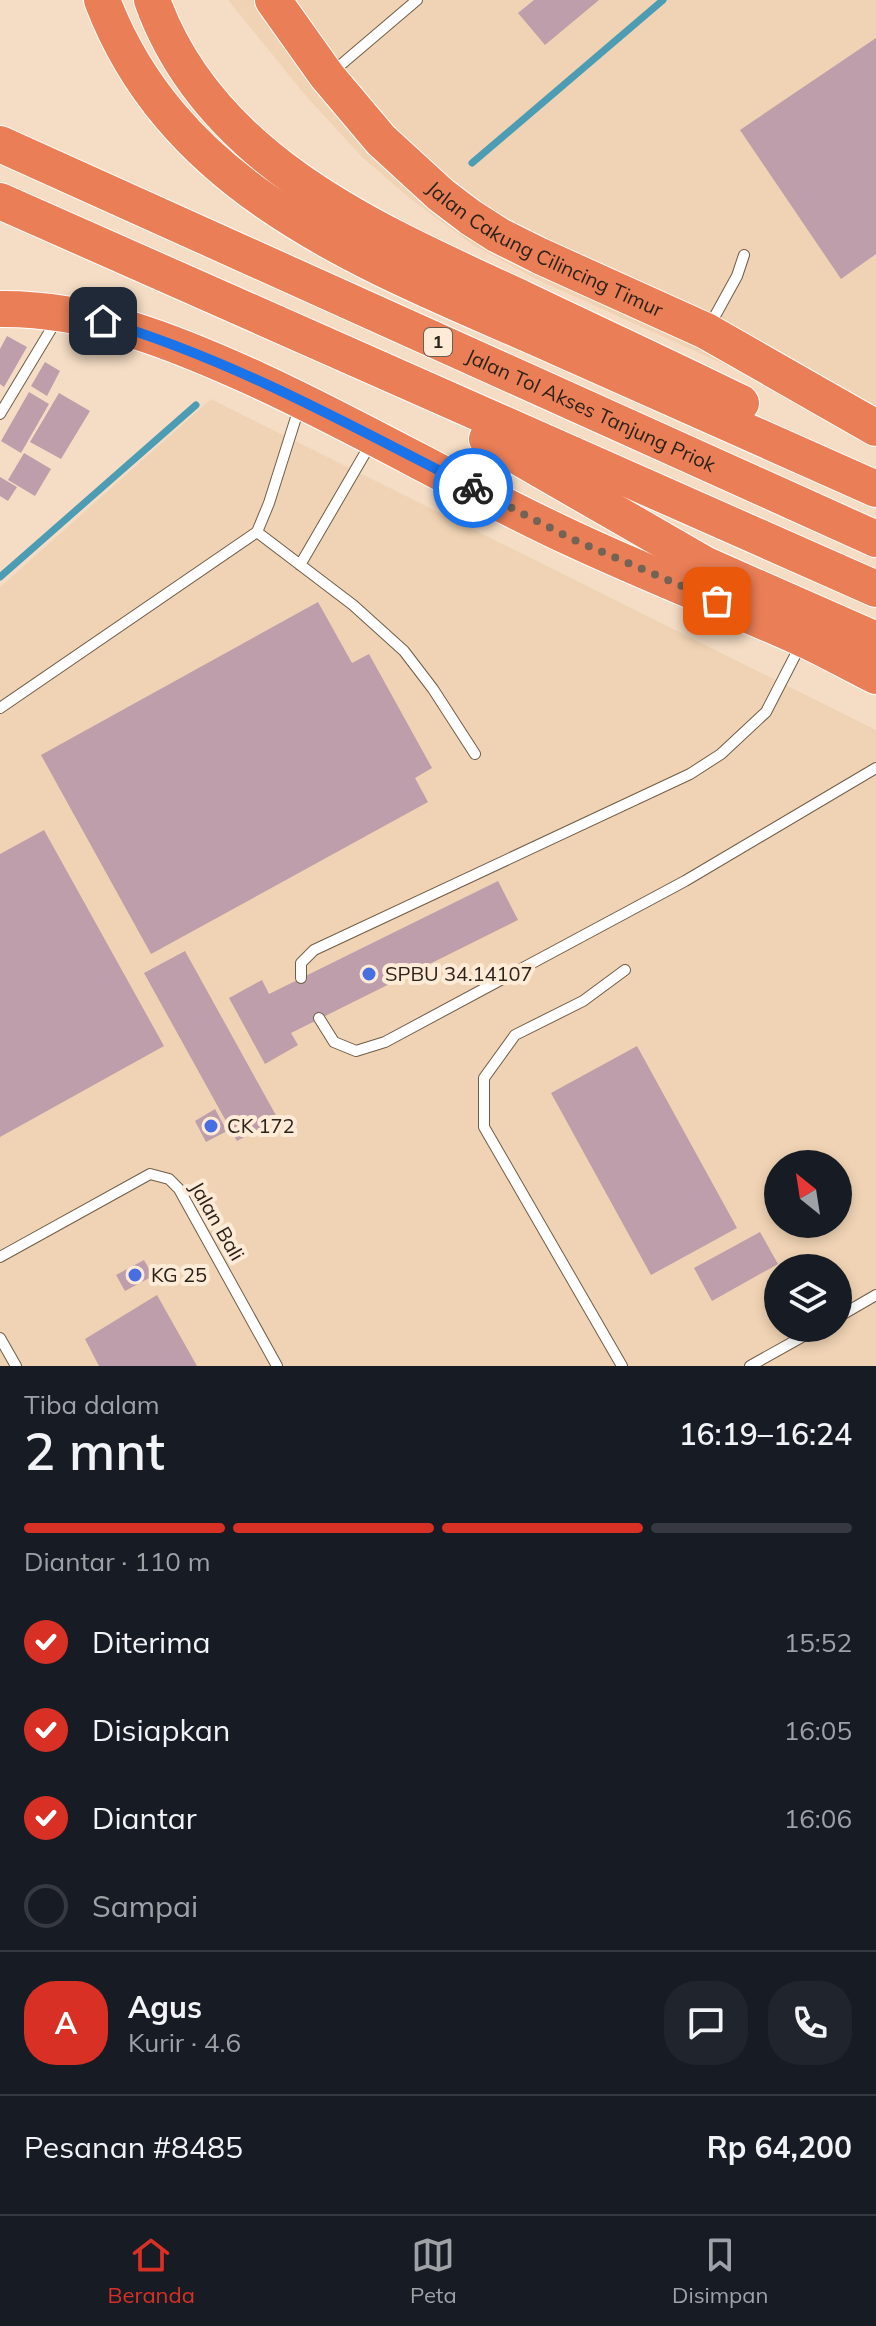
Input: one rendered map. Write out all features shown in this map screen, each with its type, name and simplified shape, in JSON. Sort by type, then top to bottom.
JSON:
[{"type":"highway","points":[[102,0],[123,46],[166,110],[224,171],[295,222],[334,244],[483,313],[876,489]]},
{"type":"highway","points":[[152,0],[178,53],[202,89],[237,130],[274,164],[316,193],[432,257],[876,468]]},
{"type":"highway","name":"Jalan Cakung Cilincing Timur","points":[[273,0],[327,76],[381,140],[470,217],[540,256],[706,331],[876,428]]},
{"type":"highway","name":"Jalan Tol Akses Tanjung Priok","points":[[0,144],[876,539]]},
{"type":"highway","name":"1","points":[[0,204],[876,589]]},
{"type":"highway","points":[[0,309],[27,309],[103,321],[147,334],[226,365],[298,410],[370,445],[572,539],[804,639],[876,676]]},
{"type":"highway","points":[[314,340],[706,565],[876,640]]},
{"type":"lane","points":[[327,76],[417,0]]},
{"type":"lane","points":[[706,331],[737,276],[744,255]]},
{"type":"lane","points":[[0,414],[61,313]]},
{"type":"lane","points":[[0,708],[257,532],[298,410]]},
{"type":"lane","points":[[300,565],[370,445]]},
{"type":"lane","points":[[257,532],[353,605],[404,651],[475,754]]},
{"type":"lane","points":[[301,978],[301,963],[314,950],[690,774],[721,754],[766,712],[804,639]]},
{"type":"lane","points":[[319,1018],[334,1042],[356,1051],[385,1042],[685,881],[876,768]]},
{"type":"lane","points":[[622,1366],[484,1127],[484,1078],[515,1035],[583,1001],[625,970]]},
{"type":"lane","name":"Jalan Bali","points":[[0,1257],[150,1174],[169,1179],[179,1189],[277,1366]]},
{"type":"lane","points":[[852,1309],[876,1295]]},
{"type":"lane","points":[[0,1338],[16,1366]]},
{"type":"lane","points":[[750,1366],[793,1342]]},
{"type":"shaded area","points":[[228,0],[876,0],[876,448],[732,368],[536,279],[473,245],[412,200],[363,158],[306,96]]},
{"type":"shaded area","points":[[211,399],[876,730],[876,1366],[0,1366],[0,587]]},
{"type":"building","points":[[534,0],[599,0],[545,45],[518,13]]},
{"type":"building","points":[[876,38],[876,254],[841,279],[740,130]]},
{"type":"building","points":[[7,336],[27,347],[4,387],[0,384],[0,349]]},
{"type":"building","points":[[45,362],[60,371],[47,396],[31,386]]},
{"type":"building","points":[[29,392],[49,404],[21,453],[1,441]]},
{"type":"building","points":[[59,393],[90,411],[61,459],[30,442]]},
{"type":"building","points":[[24,453],[51,469],[35,496],[8,480]]},
{"type":"building","points":[[0,477],[17,487],[8,501],[0,496]]},
{"type":"building","points":[[318,602],[352,663],[369,654],[432,768],[415,778],[428,802],[151,954],[41,755]]},
{"type":"building","points":[[44,830],[164,1046],[0,1137],[0,854]]},
{"type":"building","points":[[498,881],[518,920],[291,1033],[298,1045],[265,1064],[229,998],[262,980],[269,994]]},
{"type":"building","points":[[185,951],[278,1119],[237,1141],[144,973]]},
{"type":"building","points":[[637,1046],[737,1228],[651,1275],[551,1093]]},
{"type":"building","name":"CK 172","points":[[215,1109],[227,1131],[206,1142],[195,1121]]},
{"type":"building","points":[[760,1232],[772,1254],[764,1254],[764,1272],[712,1301],[694,1268]]},
{"type":"building","name":"KG 25","points":[[144,1260],[153,1276],[125,1291],[116,1275]]},
{"type":"building","points":[[157,1295],[197,1366],[99,1366],[85,1339]]},
{"type":"waterway","points":[[472,163],[663,0]]},
{"type":"waterway","points":[[0,577],[196,405]]},
{"type":"way so far","points":[[473,488],[572,539],[717,601]]},
{"type":"place","name":"SPBU 34.14107","points":[[369,974]]},
{"type":"place","name":"CK 172","points":[[211,1126]]},
{"type":"place","name":"KG 25","points":[[135,1275]]},
{"type":"route","points":[[103,321],[147,334],[226,365],[473,488]]}]
